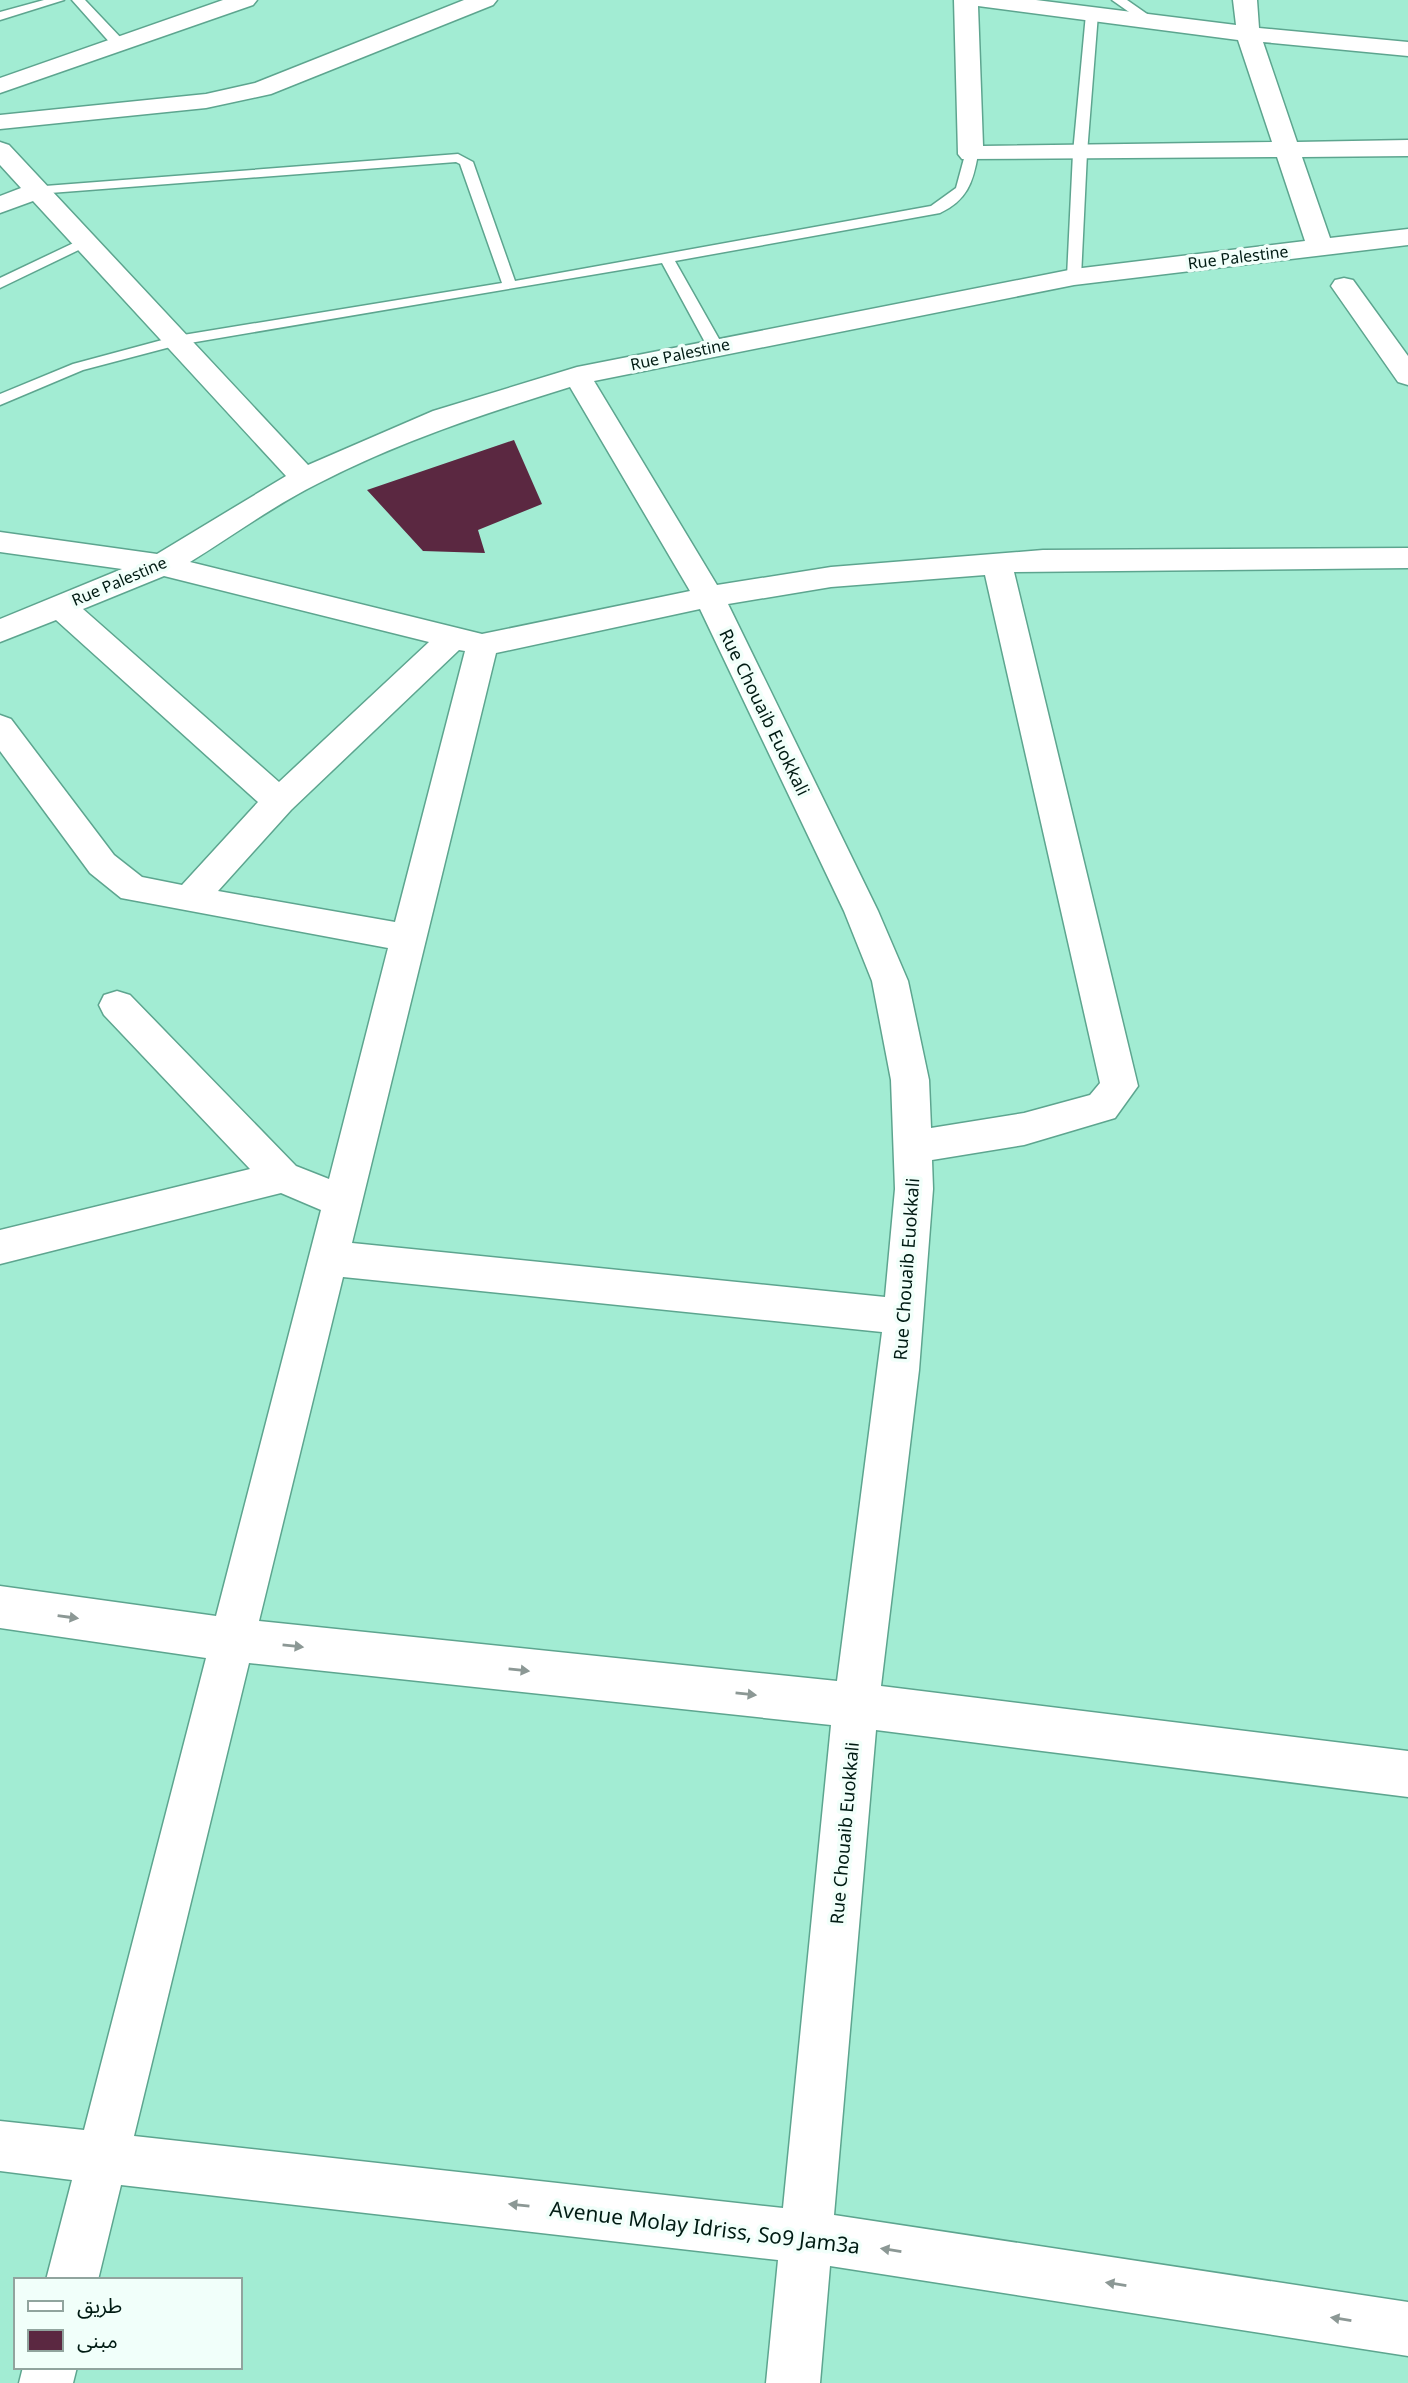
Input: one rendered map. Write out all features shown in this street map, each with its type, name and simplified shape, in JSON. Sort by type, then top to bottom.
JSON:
[{"type":"street","points":[[0,86],[117,42],[245,0]]},
{"type":"street","points":[[0,122],[206,101],[262,89],[485,0]]},
{"type":"street","points":[[966,0],[971,153],[1408,148]]},
{"type":"street","points":[[981,0],[1248,34],[1408,49]]},
{"type":"street","points":[[1245,0],[1248,34],[1284,148],[1320,247]]},
{"type":"street","points":[[0,150],[304,478]]},
{"type":"street","points":[[0,205],[37,190]]},
{"type":"street","name":"Rue Palestine","points":[[0,631],[162,565],[304,478],[380,442],[443,417],[577,376],[715,346],[1074,277],[1408,237]]},
{"type":"street","points":[[1344,286],[1408,376]]},
{"type":"street","name":"Rue Chouaib Euokkali","points":[[577,376],[709,597],[861,911],[890,981],[910,1080],[914,1189],[904,1316],[856,1705],[793,2383]]},
{"type":"street","points":[[0,542],[162,565],[468,641],[831,577],[997,563],[1211,557],[1408,558]]},
{"type":"street","points":[[912,1147],[1024,1129],[1102,1107],[1119,1086],[997,563]]},
{"type":"street","points":[[60,606],[279,801]]},
{"type":"street","points":[[190,899],[279,801],[468,641]]},
{"type":"street","points":[[72,2278],[408,938],[468,641]]},
{"type":"street","points":[[0,727],[102,864],[133,889],[408,938]]},
{"type":"street","points":[[117,1005],[282,1177],[342,1201]]},
{"type":"street","points":[[0,1247],[282,1177]]},
{"type":"street","points":[[328,1258],[904,1316]]},
{"type":"street","points":[[0,1607],[232,1640],[856,1705],[1408,1774]]},
{"type":"street","name":"Avenue Molay Idriss, So9 Jam3a","points":[[0,2146],[808,2237],[1408,2329]]},
{"type":"lane","points":[[0,16],[58,0]]},
{"type":"lane","points":[[78,0],[117,42]]},
{"type":"lane","points":[[1118,0],[1154,23]]},
{"type":"lane","points":[[1074,277],[1080,153],[1092,14]]},
{"type":"lane","points":[[0,400],[78,367],[177,341],[510,286],[935,210],[959,198],[964,188],[971,153]]},
{"type":"lane","points":[[37,190],[240,177],[458,158],[466,162],[510,286]]},
{"type":"lane","points":[[0,284],[84,242]]},
{"type":"lane","points":[[666,257],[715,346]]},
{"type":"building","points":[[514,440],[542,504],[478,530],[485,553],[423,551],[367,490]]}]
